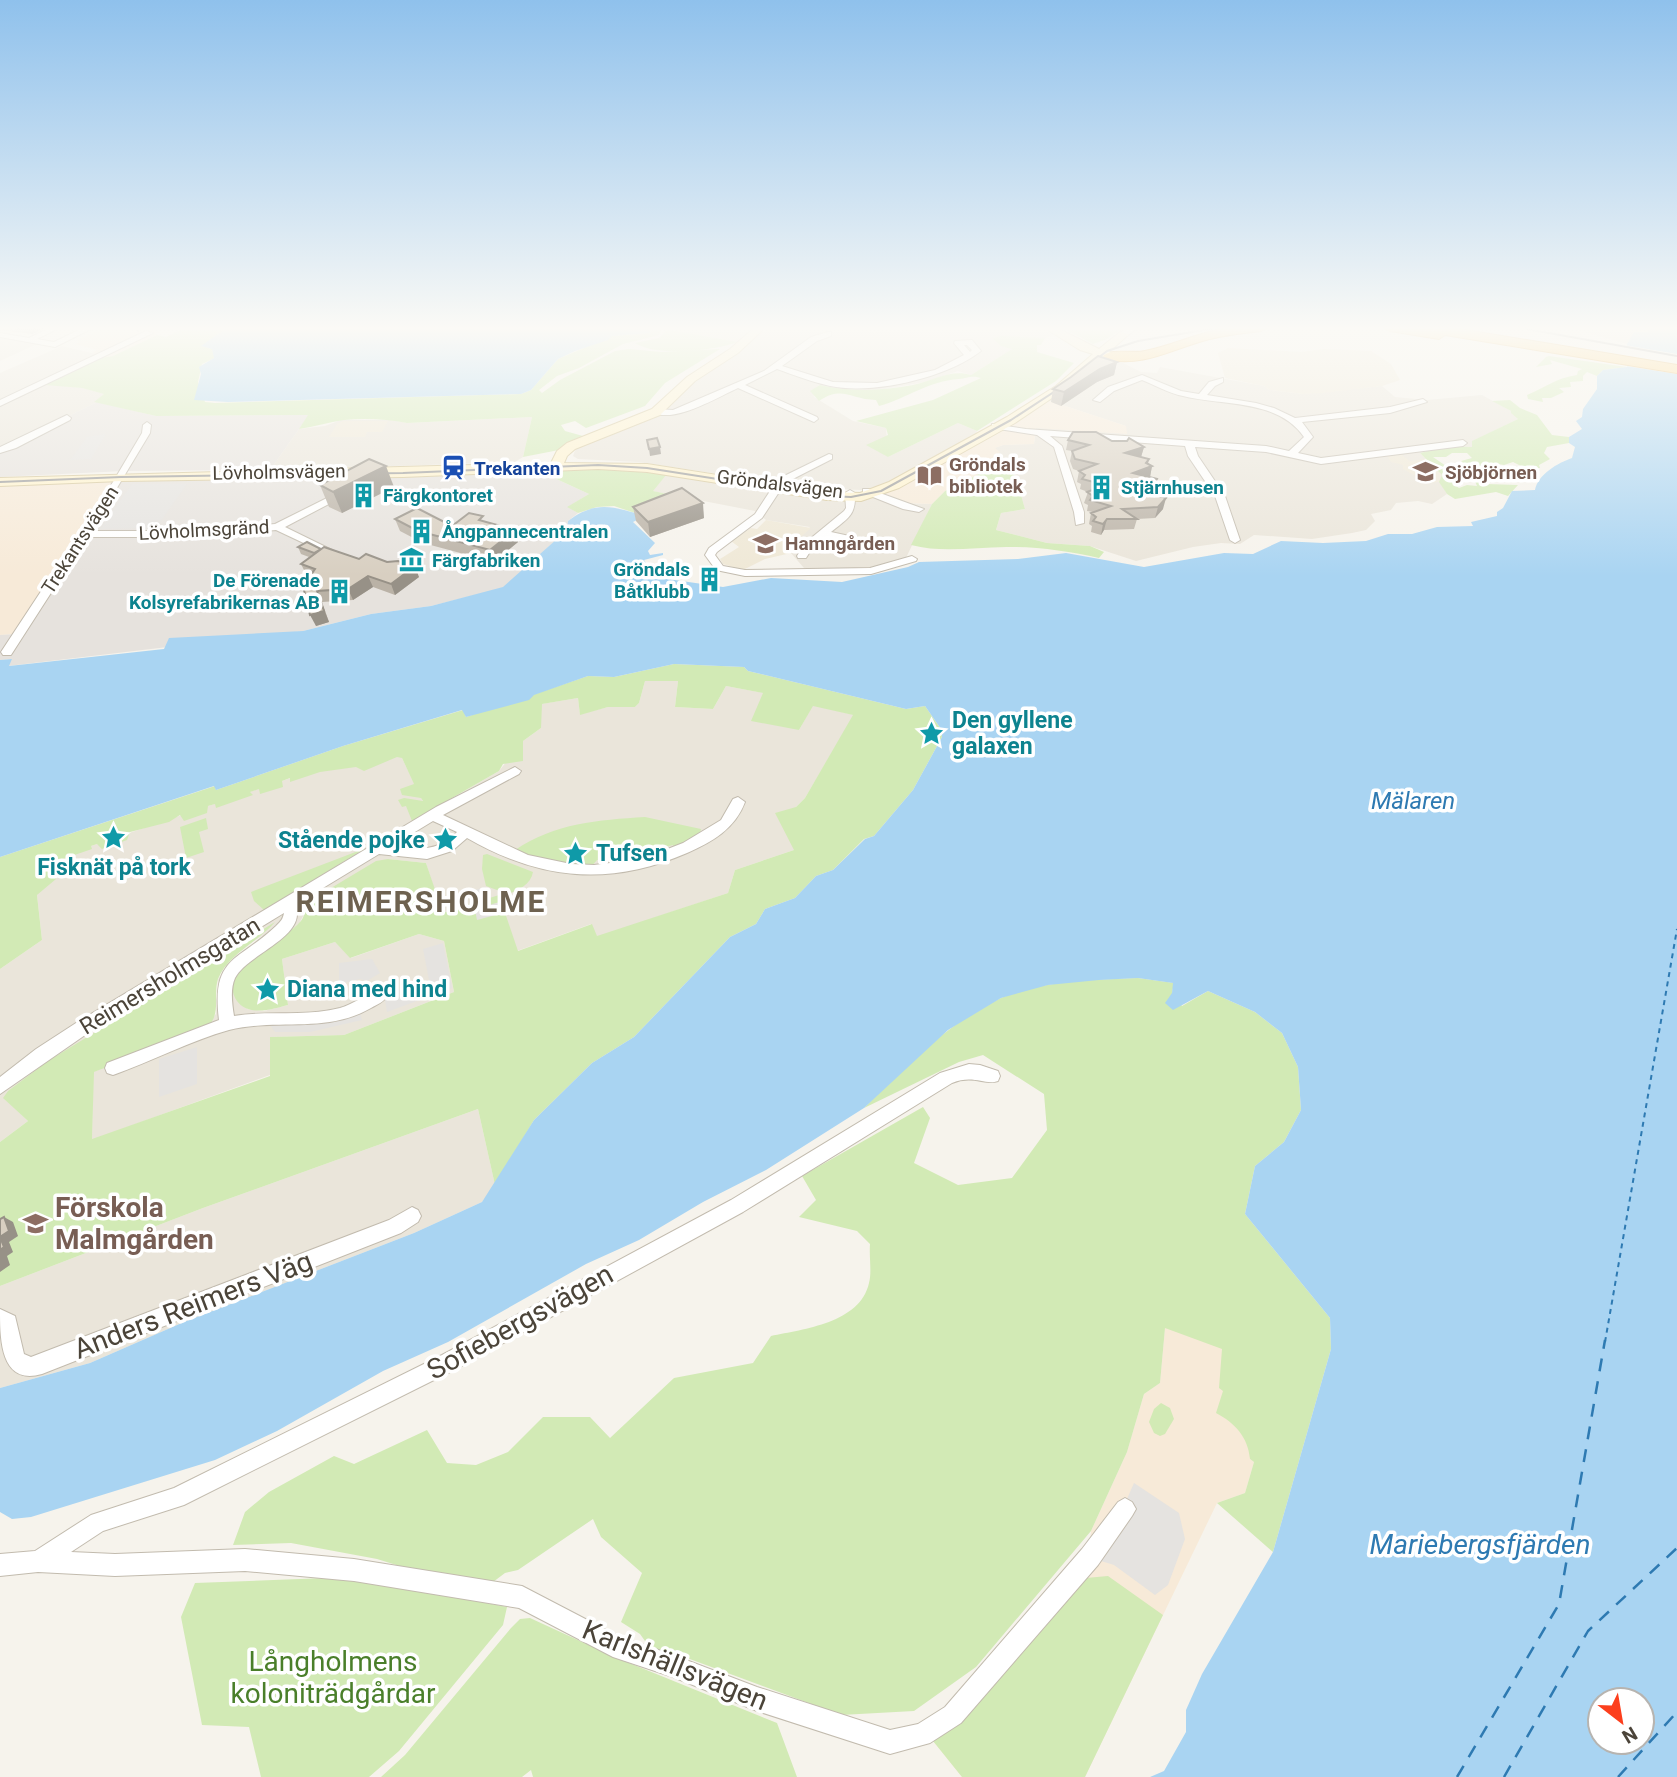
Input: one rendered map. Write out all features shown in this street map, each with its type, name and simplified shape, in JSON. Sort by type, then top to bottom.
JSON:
[{"type":"street","points":[[563,463],[585,440],[656,412],[674,413],[681,410]]},
{"type":"street","points":[[794,410],[814,419]]},
{"type":"street","name":"Gröndalsvägen","points":[[563,463],[648,468],[850,495],[869,493],[1000,425],[1022,410]]},
{"type":"street","points":[[1267,410],[1297,420],[1390,410]]},
{"type":"street","points":[[0,450],[67,418]]},
{"type":"street","points":[[1292,454],[1309,437],[1297,420]]},
{"type":"street","name":"Trekantsvägen","points":[[7,652],[122,475],[146,433],[147,425]]},
{"type":"street","points":[[1000,425],[1038,432],[1266,449],[1321,461],[1464,443]]},
{"type":"street","points":[[1038,432],[1056,444],[1079,512],[1079,523]]},
{"type":"street","points":[[1056,444],[1068,434]]},
{"type":"street","points":[[1189,443],[1193,456],[1220,496],[1235,540]]},
{"type":"street","points":[[829,457],[781,481],[759,516],[717,546],[710,555],[713,563],[732,572],[871,571],[912,559]]},
{"type":"street","name":"Lövholmsvägen","points":[[0,480],[122,475],[338,475],[563,463]]},
{"type":"street","name":"Lövholmsgränd","points":[[84,534],[197,534],[276,527],[356,486]]},
{"type":"street","points":[[869,493],[919,509]]},
{"type":"street","points":[[802,556],[822,533],[848,513],[851,508],[850,495]]},
{"type":"street","points":[[276,527],[331,552]]},
{"type":"street","points":[[822,533],[864,542]]},
{"type":"street","points":[[0,636],[17,635]]},
{"type":"street","name":"Reimersholmsgatan","points":[[0,1087],[42,1054],[82,1028],[515,771]]},
{"type":"street","points":[[434,817],[498,849],[541,866],[585,872],[622,869],[662,859],[697,842],[726,823],[735,813],[738,802]]},
{"type":"street","points":[[380,849],[433,854],[453,846],[465,831]]},
{"type":"street","points":[[227,1024],[222,999],[224,980],[239,961],[290,921],[291,912],[288,905]]},
{"type":"street","points":[[113,1068],[227,1024],[247,1019],[325,1019],[363,1006],[380,995]]},
{"type":"street","name":"Sofiebergsvägen","points":[[38,1562],[98,1522],[177,1498],[449,1362],[737,1206],[946,1078],[961,1071],[976,1069],[992,1076]]},
{"type":"street","name":"Anders Reimers Väg","points":[[0,1318],[8,1323],[15,1359],[20,1365],[31,1367],[395,1227],[412,1216]]},
{"type":"street","name":"Karlshällsvägen","points":[[0,1565],[38,1562],[115,1566],[245,1560],[354,1570],[522,1597],[612,1646],[673,1666],[757,1699],[890,1742],[922,1735],[953,1715],[1090,1557],[1125,1509]]},
{"type":"shaded area","points":[[0,410],[81,410],[0,450]]},
{"type":"shaded area","points":[[81,410],[130,410],[156,416],[309,415],[270,470],[124,471],[0,477],[0,450]]},
{"type":"shaded area","points":[[662,410],[835,410],[853,421],[886,428],[888,457],[958,423],[977,431],[945,452],[880,486],[861,490],[813,488],[638,462],[578,459],[573,456],[576,448],[657,415]]},
{"type":"shaded area","points":[[1029,410],[1077,410],[1126,426],[1127,434],[1036,428],[1034,444],[1003,445],[995,448],[1000,452],[997,456],[1001,463],[945,491],[932,504],[905,503],[887,497],[886,491]]},
{"type":"shaded area","points":[[1077,410],[1509,410],[1518,419],[1473,441],[1472,447],[1448,446],[1420,453],[1442,475],[1440,482],[1447,494],[1432,504],[1418,501],[1396,503],[1391,510],[1371,514],[1375,521],[1366,530],[1352,533],[1312,539],[1254,535],[1240,544],[1221,543],[1193,547],[1136,561],[1090,546],[1047,543],[996,530],[1001,513],[1025,509],[1016,477],[1001,463],[994,448],[1034,444],[1036,428],[1126,426]]},
{"type":"shaded area","points":[[532,417],[523,457],[515,462],[270,470],[299,429],[325,426],[341,420],[391,420],[407,423]]},
{"type":"shaded area","points":[[343,421],[388,421],[382,432],[367,432],[365,437],[329,437],[337,424]]},
{"type":"shaded area","points":[[106,434],[91,459],[70,460],[87,437]]},
{"type":"shaded area","name":"Sjöbjörnen","points":[[1402,455],[1410,461],[1426,459],[1442,475],[1439,482],[1428,483],[1403,469],[1403,465],[1391,462],[1387,456]]},
{"type":"shaded area","points":[[539,471],[589,494],[568,507],[578,513],[568,521],[567,530],[503,588],[431,606],[371,614],[303,631],[8,666],[12,659],[0,660],[0,635],[17,634],[118,481],[344,479]]},
{"type":"shaded area","points":[[667,474],[845,500],[886,491],[905,503],[932,504],[904,562],[873,568],[815,571],[804,568],[791,553],[798,539],[810,527],[766,520],[755,511],[652,491]]},
{"type":"shaded area","points":[[118,481],[16,634],[0,635],[0,486]]},
{"type":"shaded area","points":[[132,484],[187,484],[156,528],[100,529]]},
{"type":"shaded area","name":"Hamngården","points":[[766,520],[811,528],[798,539],[791,553],[765,559],[743,570],[723,564],[720,559],[739,547],[731,541],[751,528],[757,529]]},
{"type":"shaded area","points":[[645,681],[678,681],[675,707],[713,709],[726,686],[764,693],[799,730],[813,705],[854,715],[805,798],[796,807],[794,850],[735,870],[728,893],[597,937],[591,924],[517,951],[442,914],[426,863],[388,859],[304,914],[299,924],[243,966],[247,1009],[264,1011],[288,1005],[282,959],[335,942],[351,958],[419,934],[444,941],[454,992],[344,1035],[271,1037],[270,1075],[92,1140],[93,1072],[194,1034],[216,1014],[218,980],[226,965],[265,934],[4,1098],[28,1121],[0,1142],[0,969],[42,940],[37,895],[53,859],[323,767],[400,754],[428,812],[499,771],[523,741],[541,728],[541,704],[578,698],[580,714],[608,707],[635,707],[639,703]]},
{"type":"shaded area","points":[[485,887],[489,905],[507,900],[510,911],[477,920],[471,891]]},
{"type":"shaded area","points":[[443,943],[452,988],[387,1012],[384,994],[429,980],[423,949]]},
{"type":"shaded area","points":[[372,959],[380,973],[367,981],[360,979],[339,984],[339,963]]},
{"type":"shaded area","points":[[360,1013],[362,1020],[310,1032],[275,1032],[269,1024],[311,1024]]},
{"type":"shaded area","points":[[197,1047],[197,1084],[159,1097],[159,1059]]},
{"type":"shaded area","points":[[478,1109],[495,1185],[482,1202],[414,1233],[184,1322],[90,1363],[0,1388],[0,1286],[203,1208]]},
{"type":"shaded area","points":[[1239,1297],[1223,1391],[1250,1450],[1250,1459],[1254,1462],[1245,1493],[1217,1503],[1085,1777],[962,1777],[933,1741],[952,1729],[1086,1578],[1091,1531],[1127,1452],[1144,1394],[1160,1383],[1165,1328]]},
{"type":"shaded area","points":[[1134,1483],[1179,1513],[1185,1539],[1168,1585],[1155,1595],[1114,1565],[1088,1557],[1123,1508]]},
{"type":"green space","points":[[129,410],[634,410],[586,428],[575,421],[561,425],[565,431],[583,436],[559,450],[523,457],[532,417],[407,423],[352,419],[299,429],[308,415],[156,416]]},
{"type":"green space","points":[[897,410],[1010,410],[977,431],[958,423],[888,457],[866,445],[888,435],[886,428],[856,421]]},
{"type":"green space","points":[[1509,410],[1525,410],[1537,415],[1552,435],[1569,437],[1569,443],[1547,447],[1544,453],[1550,459],[1539,465],[1540,468],[1525,468],[1513,462],[1504,465],[1492,463],[1488,467],[1510,471],[1504,478],[1478,476],[1461,461],[1472,458],[1467,453],[1433,457],[1446,466],[1449,477],[1461,481],[1455,485],[1459,488],[1477,486],[1475,481],[1480,480],[1486,484],[1518,485],[1508,496],[1496,492],[1455,499],[1447,494],[1439,482],[1442,475],[1420,453],[1448,446],[1472,447],[1472,441],[1518,419]]},
{"type":"green space","points":[[1001,463],[1016,477],[1025,509],[1001,513],[996,530],[1047,543],[1090,546],[1104,552],[1099,558],[1034,548],[949,549],[911,545],[932,504],[945,491]]},
{"type":"green space","points":[[581,468],[667,474],[653,491],[687,498],[635,513],[614,506],[597,507],[578,513],[567,507],[589,494],[539,471]]},
{"type":"green space","points":[[674,664],[744,667],[748,671],[906,709],[925,706],[941,729],[942,737],[913,790],[874,836],[864,839],[833,870],[816,876],[795,898],[765,909],[756,924],[730,937],[634,1037],[592,1063],[534,1120],[495,1185],[478,1109],[203,1208],[0,1286],[0,1142],[28,1121],[3,1098],[8,1091],[48,1061],[275,922],[222,970],[217,985],[215,1015],[209,1025],[171,1044],[94,1072],[92,1139],[270,1076],[270,1037],[344,1035],[454,992],[444,941],[419,934],[350,958],[335,942],[282,959],[288,1005],[254,1010],[237,1001],[233,990],[235,979],[254,957],[301,921],[306,903],[376,861],[388,859],[426,863],[443,913],[499,895],[518,951],[592,924],[597,936],[728,893],[735,870],[794,850],[775,813],[796,807],[805,798],[853,715],[813,706],[799,730],[751,721],[763,693],[726,686],[713,709],[675,707],[678,681],[645,681],[639,703],[635,707],[608,707],[580,715],[578,698],[542,704],[541,728],[523,741],[523,761],[503,764],[499,771],[412,821],[406,806],[402,807],[398,800],[404,798],[423,801],[421,798],[402,795],[400,789],[414,784],[402,758],[397,757],[364,771],[356,767],[320,772],[290,782],[290,778],[282,781],[283,787],[260,794],[259,789],[250,792],[253,795],[216,808],[215,804],[208,806],[207,813],[184,821],[180,815],[169,822],[130,832],[127,840],[102,849],[97,844],[91,846],[92,849],[54,862],[56,879],[37,895],[42,940],[0,969],[0,857],[215,786],[216,790],[343,746],[463,710],[466,717],[588,676],[614,677]]},
{"type":"green space","points":[[645,817],[701,829],[700,833],[674,850],[673,845],[629,857],[597,860],[590,868],[559,867],[515,850],[561,828]]},
{"type":"green space","points":[[206,818],[208,829],[199,832],[204,852],[186,858],[180,827]]},
{"type":"green space","points":[[366,848],[264,910],[254,901],[251,892]]},
{"type":"green space","points":[[487,854],[533,872],[530,880],[508,894],[486,886],[482,869],[483,855]]},
{"type":"green space","points":[[1138,978],[1174,983],[1172,993],[1182,1006],[1208,991],[1255,1012],[1282,1033],[1298,1067],[1301,1110],[1284,1142],[1255,1166],[1245,1214],[1330,1318],[1331,1349],[1273,1552],[1217,1503],[1245,1493],[1254,1462],[1250,1459],[1247,1444],[1239,1432],[1229,1421],[1216,1413],[1223,1391],[1219,1388],[1222,1349],[1165,1328],[1160,1383],[1144,1394],[1127,1452],[1091,1531],[976,1667],[914,1711],[841,1715],[687,1658],[650,1648],[640,1634],[621,1622],[642,1573],[601,1537],[593,1519],[518,1570],[505,1573],[493,1582],[406,1568],[377,1559],[291,1543],[233,1545],[245,1512],[269,1492],[334,1456],[354,1464],[427,1430],[447,1463],[476,1465],[508,1452],[543,1417],[590,1417],[610,1438],[674,1378],[753,1363],[771,1336],[814,1327],[843,1316],[864,1296],[869,1283],[870,1244],[857,1231],[799,1217],[816,1200],[802,1176],[923,1107],[930,1118],[914,1163],[958,1185],[1012,1178],[1047,1130],[1044,1094],[983,1055],[959,1062],[864,1108],[945,1033],[1001,998],[1051,984]]},
{"type":"green space","points":[[1161,1403],[1170,1408],[1174,1419],[1165,1434],[1160,1436],[1154,1433],[1149,1422],[1154,1409]]},
{"type":"green space","points":[[1108,1576],[1163,1615],[1085,1777],[962,1777],[933,1741],[952,1729],[1086,1578]]},
{"type":"green space","name":"Långholmens koloniträdgårdar","points":[[326,1578],[395,1585],[507,1607],[503,1625],[399,1751],[369,1777],[261,1777],[249,1727],[202,1725],[181,1617],[195,1583]]},
{"type":"green space","name":"Långholmens koloniträdgårdar","points":[[530,1618],[617,1658],[777,1723],[797,1777],[533,1777],[531,1770],[522,1777],[381,1777],[405,1755],[511,1628],[520,1619]]},
{"type":"water","name":"Mälaren","points":[[1583,410],[1677,410],[1677,1777],[1150,1777],[1164,1771],[1186,1732],[1186,1710],[1202,1674],[1273,1552],[1331,1349],[1330,1318],[1245,1214],[1255,1166],[1284,1142],[1301,1110],[1298,1067],[1282,1033],[1255,1012],[1208,991],[1173,1010],[1165,1003],[1172,993],[1173,983],[1138,978],[1099,980],[1048,985],[1001,998],[948,1030],[864,1108],[766,1170],[703,1202],[639,1240],[586,1264],[448,1342],[383,1371],[277,1431],[215,1460],[31,1517],[12,1519],[0,1512],[0,1388],[90,1363],[184,1322],[414,1233],[482,1202],[534,1120],[592,1063],[634,1037],[730,937],[756,924],[765,909],[795,898],[816,876],[833,870],[865,839],[874,836],[913,790],[942,737],[941,729],[925,706],[906,709],[748,671],[744,667],[674,664],[614,677],[588,676],[534,695],[529,700],[466,717],[462,710],[343,746],[216,790],[214,786],[0,857],[0,660],[12,659],[9,666],[164,649],[169,638],[303,631],[371,614],[431,606],[503,587],[567,530],[568,521],[585,511],[600,507],[635,513],[637,520],[633,522],[655,543],[648,551],[650,555],[663,553],[644,560],[654,577],[723,587],[771,578],[842,582],[919,562],[1018,559],[1066,553],[1144,567],[1224,553],[1253,554],[1281,541],[1366,541],[1388,534],[1412,534],[1437,527],[1473,526],[1471,522],[1497,516],[1512,491],[1535,490],[1544,474],[1572,458],[1575,447],[1569,443],[1569,437],[1582,429],[1576,421],[1582,417]]},
{"type":"building","points":[[1073,432],[1096,432],[1112,441],[1127,441],[1129,438],[1144,447],[1125,453],[1149,459],[1146,463],[1152,466],[1133,473],[1157,479],[1155,483],[1161,487],[1146,492],[1166,498],[1158,507],[1122,509],[1137,519],[1107,519],[1103,524],[1093,521],[1096,517],[1091,513],[1111,506],[1090,500],[1093,496],[1087,492],[1105,485],[1082,479],[1085,475],[1079,471],[1097,464],[1075,459],[1072,451],[1089,445],[1068,440]]},
{"type":"building","points":[[657,438],[660,447],[649,449],[647,440]]},
{"type":"building","points":[[369,459],[386,466],[333,492],[320,485]]},
{"type":"building","points":[[682,488],[703,503],[648,522],[633,507]]},
{"type":"building","points":[[417,508],[452,526],[469,513],[483,516],[479,520],[515,530],[490,550],[418,531],[395,519]]},
{"type":"building","points":[[307,542],[321,549],[314,553],[298,547]]},
{"type":"building","points":[[324,547],[359,559],[366,554],[387,562],[398,561],[415,566],[391,584],[368,576],[348,589],[317,591],[324,611],[310,615],[303,586],[315,569],[301,564]]},
{"type":"building","points":[[4,1217],[9,1231],[0,1237],[0,1219]]},
{"type":"ferry route","points":[[1605,1342],[1677,929]]},
{"type":"ferry route","points":[[1457,1777],[1559,1604],[1605,1340]]},
{"type":"ferry route","points":[[1504,1777],[1588,1631],[1677,1548]]},
{"type":"ferry route","points":[[1618,1777],[1677,1712]]},
{"type":"tram line","points":[[0,482],[121,477],[403,473],[598,465],[647,468],[827,496],[851,497],[881,491],[1026,410]]},
{"type":"place","name":"Trekanten","points":[[454,468]]},
{"type":"place","name":"Sjöbjörnen","points":[[1425,472]]},
{"type":"place","name":"Gröndals bibliotek","points":[[929,475]]},
{"type":"place","name":"Stjärnhusen","points":[[1101,487]]},
{"type":"place","name":"Färgkontoret","points":[[363,495]]},
{"type":"place","name":"Ångpannecentralen","points":[[422,531]]},
{"type":"place","name":"Hamngården","points":[[765,543]]},
{"type":"place","name":"Färgfabriken","points":[[412,560]]},
{"type":"place","name":"Gröndals Båtklubb","points":[[710,580]]},
{"type":"place","name":"De Förenade Kolsyrefabrikernas AB","points":[[340,591]]},
{"type":"place","name":"Den gyllene galaxen","points":[[932,733]]},
{"type":"place","name":"Fisknät på tork","points":[[114,837]]},
{"type":"place","name":"Stående pojke","points":[[445,840]]},
{"type":"place","name":"Tufsen","points":[[576,853]]},
{"type":"place","name":"Diana med hind","points":[[267,989]]},
{"type":"place","name":"Förskola Malmgården","points":[[35,1223]]},
{"type":"district","name":"REIMERSHOLME","points":[[421,901]]},
{"type":"water label","name":"Mariebergsfjärden","points":[[1480,1544]]}]
